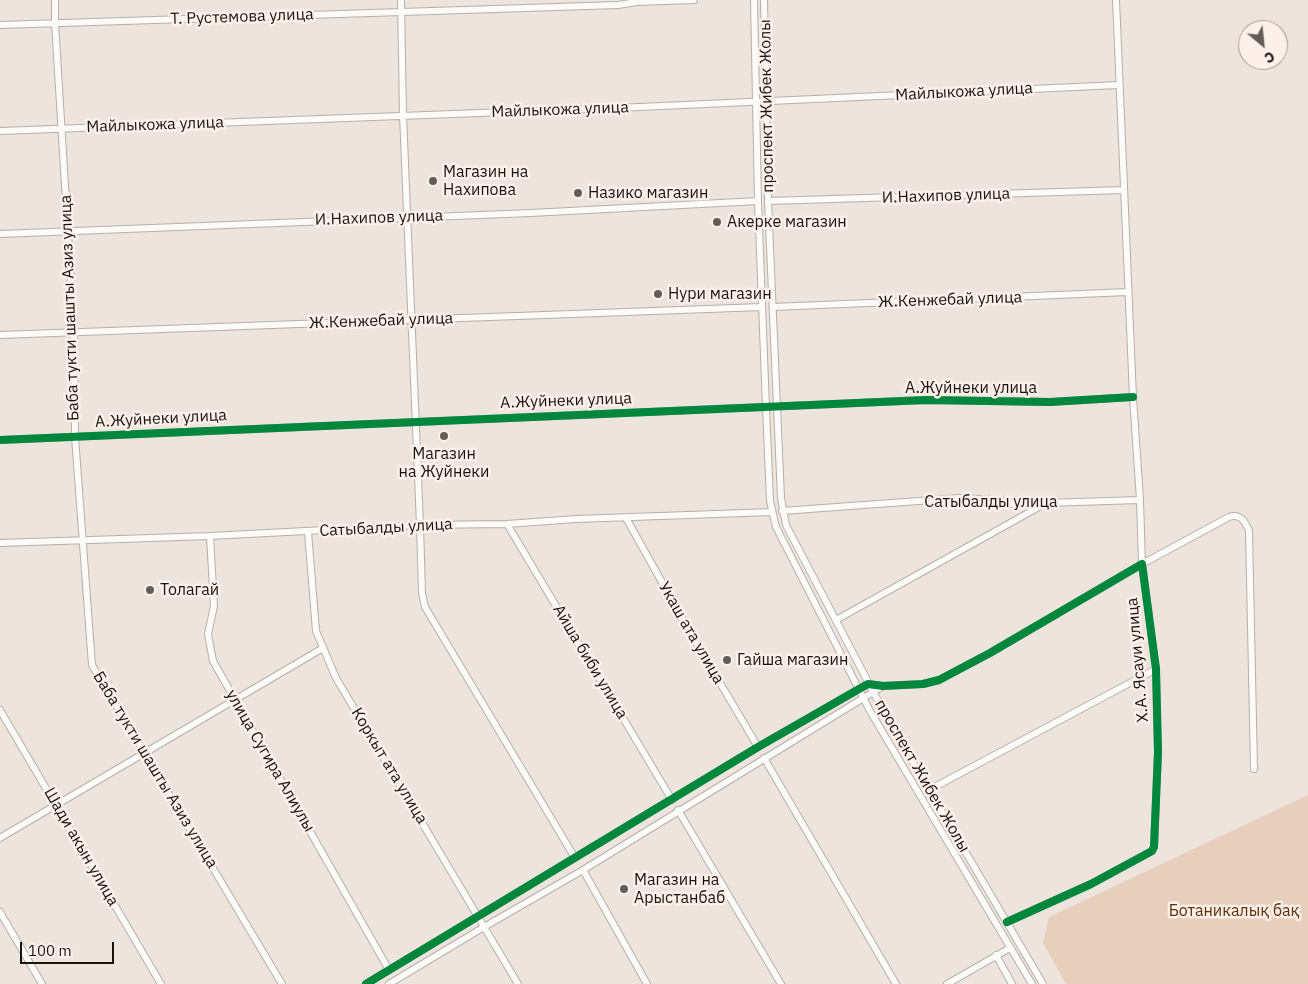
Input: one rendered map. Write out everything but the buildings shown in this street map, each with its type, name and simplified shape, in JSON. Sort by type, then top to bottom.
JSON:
[{"type":"street","name":"Баба тукти шашты Азиз улица","points":[[54,0],[74,331],[75,437],[92,665],[282,984]]},
{"type":"street","points":[[401,0],[403,115],[422,593],[425,607],[575,858]]},
{"type":"street","name":"Т. Рустемова улица","points":[[0,25],[618,5],[637,2],[694,0]]},
{"type":"street","name":"проспект Жибек Жолы","points":[[754,0],[758,201],[766,407],[772,512],[776,527],[863,697],[1032,984]]},
{"type":"street","name":"проспект Жибек Жолы","points":[[764,0],[768,201],[782,511],[786,525],[868,684],[1043,984]]},
{"type":"street","points":[[1116,0],[1142,564],[1229,517],[1237,515],[1246,524],[1249,531],[1254,769]]},
{"type":"street","name":"Майлыкожа улица","points":[[0,131],[757,102],[1119,85]]},
{"type":"street","name":"И.Нахипов улица","points":[[768,201],[1124,190]]},
{"type":"street","name":"И.Нахипов улица","points":[[0,234],[408,216],[531,213],[758,201]]},
{"type":"street","name":"Ж.Кенжебай улица","points":[[773,307],[1128,292]]},
{"type":"street","name":"Ж.Кенжебай улица","points":[[0,335],[762,307]]},
{"type":"street","name":"А.Жуйнеки улица","points":[[0,440],[926,400],[1050,402],[1133,397]]},
{"type":"street","name":"Сатыбалды улица","points":[[782,511],[959,498],[998,500],[1014,504],[1140,500]]},
{"type":"street","points":[[836,620],[1047,503]]},
{"type":"street","name":"Сатыбалды улица","points":[[0,543],[772,512]]},
{"type":"street","name":"Укаш ата улица","points":[[626,518],[691,634],[758,747]]},
{"type":"street","name":"Айша биби улица","points":[[507,524],[672,800]]},
{"type":"street","name":"Коркыт ата улица","points":[[308,532],[316,631],[336,678],[518,984]]},
{"type":"street","name":"улица Сугира Алиулы","points":[[210,536],[214,606],[208,634],[213,661],[389,970]]},
{"type":"street","name":"Х.А. Ясауи улица","points":[[868,684],[883,686],[923,684],[939,680],[990,653],[1142,564],[1156,669],[1158,752],[1154,847],[1152,851],[1091,884],[1007,922]]},
{"type":"street","points":[[0,838],[323,648]]},
{"type":"street","points":[[929,790],[1156,669]]},
{"type":"street","points":[[366,984],[758,747],[868,684]]},
{"type":"street","name":"Х.А. Ясауи улица","points":[[389,984],[399,981],[484,927],[582,870],[883,686]]},
{"type":"street","name":"Шади акын улица","points":[[0,710],[161,984]]},
{"type":"street","points":[[764,758],[896,984]]},
{"type":"street","points":[[678,810],[781,984]]},
{"type":"street","points":[[582,870],[647,984]]},
{"type":"street","points":[[0,912],[42,984]]},
{"type":"street","points":[[947,984],[1010,948]]},
{"type":"street","points":[[996,955],[1012,984]]},
{"type":"green space","name":"Ботаникалық бақ","points":[[1308,795],[1308,984],[1066,984],[1043,943],[1049,917]]},
{"type":"cycle path","points":[[0,440],[926,400],[1050,402],[1133,397]]},
{"type":"cycle path","points":[[366,984],[758,747],[868,684],[883,686],[923,684],[939,680],[990,653],[1142,564],[1156,669],[1158,752],[1154,847],[1152,851],[1091,884],[1007,922]]},
{"type":"place","name":"Магазин на Нахипова","points":[[433,181]]},
{"type":"place","name":"Назико магазин","points":[[578,193]]},
{"type":"place","name":"Акерке магазин","points":[[717,222]]},
{"type":"place","name":"Нури магазин","points":[[658,294]]},
{"type":"place","name":"Магазин на Жуйнеки","points":[[444,436]]},
{"type":"place","name":"Толагай","points":[[150,590]]},
{"type":"place","name":"Гайша магазин","points":[[727,660]]},
{"type":"place","name":"Магазин на Арыстанбаб","points":[[624,889]]}]
